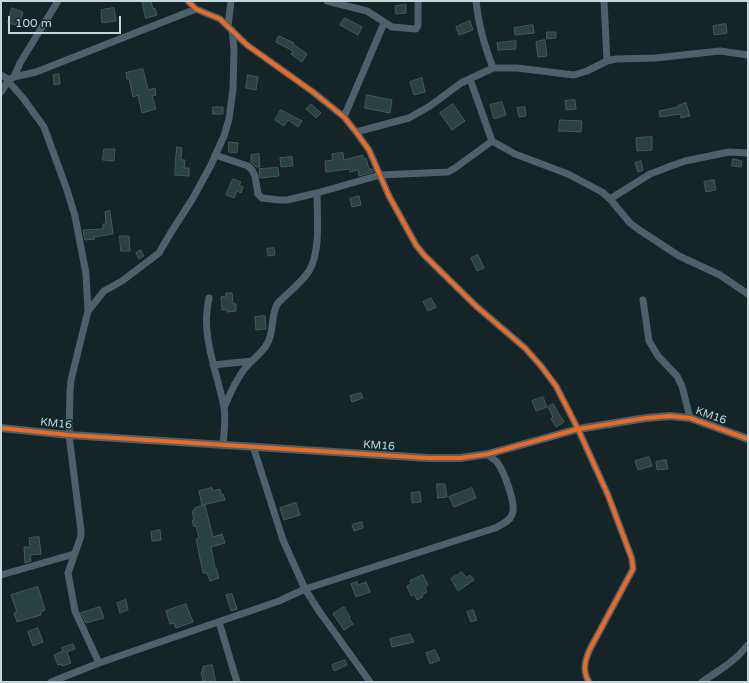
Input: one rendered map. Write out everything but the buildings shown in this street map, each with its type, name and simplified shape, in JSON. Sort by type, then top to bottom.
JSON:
[{"type":"street","points":[[1,92],[11,79],[58,1]]},
{"type":"street","points":[[188,1],[196,8],[220,19],[247,46],[314,92],[344,117],[369,150],[389,196],[416,245],[470,301],[525,348],[556,386],[578,429],[608,495],[632,559],[633,569],[584,661],[586,677],[589,682]]},
{"type":"street","points":[[88,311],[104,291],[122,281],[159,253],[193,198],[224,136],[229,119],[233,89],[234,49],[230,28],[230,1]]},
{"type":"street","points":[[327,1],[367,11],[392,27],[416,29],[418,25],[418,1]]},
{"type":"street","points":[[476,1],[479,26],[483,42],[493,68]]},
{"type":"street","points":[[604,1],[607,61]]},
{"type":"street","points":[[1,75],[11,79],[36,72],[196,8]]},
{"type":"street","points":[[344,117],[384,23]]},
{"type":"street","points":[[234,49],[247,46]]},
{"type":"street","points":[[356,132],[409,118],[430,106],[461,83],[493,68],[517,68],[574,75],[607,61],[616,59],[655,58],[720,51],[748,55]]},
{"type":"street","points":[[11,79],[44,128],[75,216],[86,274],[88,311],[71,380],[69,435],[82,531],[68,573],[75,611],[99,663]]},
{"type":"street","points":[[470,79],[492,141],[515,154],[568,174],[602,192],[610,199],[630,223],[679,256],[720,275],[748,294]]},
{"type":"street","points":[[215,155],[248,166],[255,176],[258,194],[262,198],[287,200],[317,194],[380,175],[448,172],[492,141]]},
{"type":"street","points":[[610,199],[650,174],[685,161],[729,152],[748,153]]},
{"type":"street","points":[[224,408],[230,391],[237,380],[268,344],[273,326],[273,312],[278,303],[308,272],[312,265],[315,258],[317,235],[317,194]]},
{"type":"street","points":[[210,298],[207,310],[206,329],[208,345],[224,408],[223,444]]},
{"type":"street","points":[[643,300],[649,341],[658,356],[677,376],[682,386],[690,418]]},
{"type":"street","points":[[213,365],[252,361]]},
{"type":"street","name":"KM16","points":[[1,428],[69,435],[428,458],[460,458],[488,454],[578,429],[646,418],[670,416],[690,418],[748,439]]},
{"type":"street","points":[[253,446],[282,540],[305,589],[370,682]]},
{"type":"street","points":[[55,681],[99,663],[279,601],[305,589],[495,528],[506,522],[512,515],[512,499],[506,481],[497,462],[488,454]]},
{"type":"street","points":[[1,575],[74,554]]},
{"type":"street","points":[[219,622],[237,682]]},
{"type":"street","points":[[702,682],[727,665],[748,645]]},
{"type":"cycle path","points":[[188,1],[196,9],[220,19],[247,45],[313,92],[344,117],[369,150],[389,196],[416,245],[424,255],[476,306],[525,348],[556,386],[578,429],[608,495],[632,559],[633,569],[587,657],[585,670],[589,682]]},
{"type":"cycle path","points":[[1,428],[69,435],[428,458],[460,458],[488,454],[578,429],[646,418],[670,416],[690,418],[748,439]]}]
